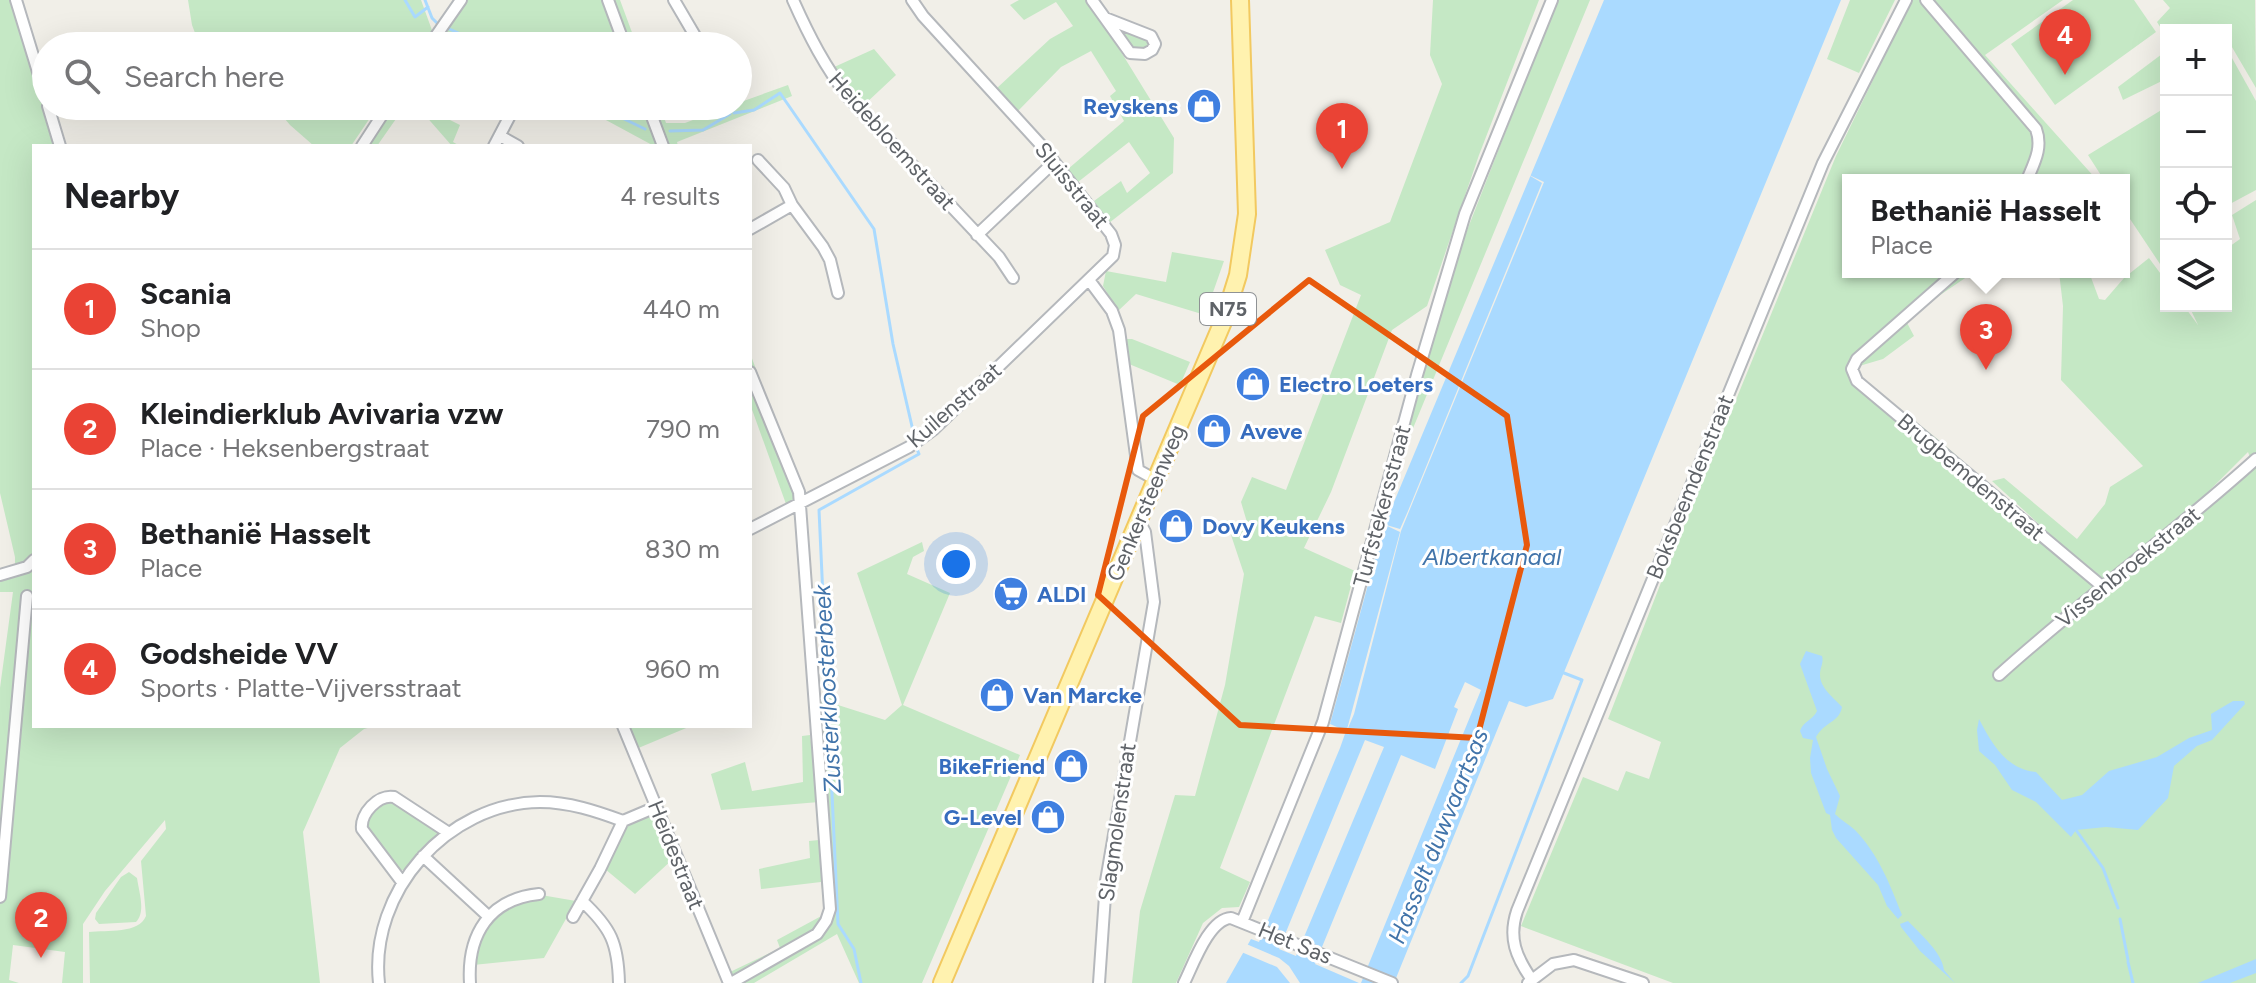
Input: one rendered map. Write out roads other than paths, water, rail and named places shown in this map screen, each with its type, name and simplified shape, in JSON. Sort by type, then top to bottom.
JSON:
[{"type":"main road","name":"Genkersteenweg","points":[[942,983],[1225,317],[1242,257],[1247,195],[1240,0]]},
{"type":"street","points":[[16,0],[32,52]]},
{"type":"street","points":[[439,32],[461,0]]},
{"type":"street","points":[[608,0],[620,32]]},
{"type":"street","points":[[674,0],[693,32]]},
{"type":"street","name":"Heidebloemstraat","points":[[793,0],[811,42],[842,88],[1013,278]]},
{"type":"street","name":"Sluisstraat","points":[[912,0],[925,19],[1054,162],[1111,234],[1115,245],[1113,256],[1089,280]]},
{"type":"street","points":[[1092,0],[1130,53],[1145,54],[1152,50],[1155,44],[1151,36],[1105,18]]},
{"type":"street","name":"Turfstekersstraat","points":[[1247,924],[1323,722],[1417,375],[1465,214],[1552,0]]},
{"type":"street","name":"Boksbeemdenstraat","points":[[1530,981],[1515,951],[1513,924],[1517,911],[1823,163],[1906,0]]},
{"type":"street","points":[[1926,0],[2036,129],[2038,152],[2029,174]]},
{"type":"street","points":[[52,120],[59,144]]},
{"type":"street","points":[[363,144],[379,120]]},
{"type":"street","points":[[497,141],[508,120]]},
{"type":"street","points":[[653,120],[662,144]]},
{"type":"street","points":[[758,160],[784,188],[792,205],[823,247],[830,260],[838,293]]},
{"type":"street","points":[[977,235],[1054,162]]},
{"type":"street","points":[[752,228],[792,205]]},
{"type":"street","name":"Brugbemdenstraat","points":[[1949,278],[1857,359],[1852,369],[1857,381],[2103,587]]},
{"type":"street","points":[[1089,280],[1112,311],[1119,330],[1138,470],[1156,480]]},
{"type":"street","name":"Kuilenstraat","points":[[752,528],[909,447],[934,429],[1089,280]]},
{"type":"street","points":[[730,983],[817,934],[830,909],[799,492],[752,377]]},
{"type":"street","name":"Vissenbroekstraat","points":[[1999,675],[2256,459]]},
{"type":"street","name":"Slagmolenstraat","points":[[1099,983],[1106,881],[1154,602],[1145,532],[1139,521]]},
{"type":"street","points":[[0,575],[27,567],[32,562]]},
{"type":"street","points":[[0,897],[27,596]]},
{"type":"street","name":"Heidestraat","points":[[624,728],[730,983]]},
{"type":"street","points":[[402,882],[362,829],[364,816],[379,799],[387,795],[394,797],[449,833]]},
{"type":"street","points":[[379,983],[380,943],[389,909],[402,882],[423,856],[449,833],[474,818],[502,808],[540,802],[593,810],[623,821]]},
{"type":"street","points":[[573,917],[623,821],[656,807]]},
{"type":"street","points":[[423,856],[488,916]]},
{"type":"street","points":[[470,983],[471,952],[488,916],[531,891]]},
{"type":"street","points":[[582,901],[604,922],[613,939],[619,983]]},
{"type":"street","points":[[1184,983],[1217,923],[1225,918],[1247,924]]},
{"type":"street","name":"Het Sas","points":[[1247,924],[1392,983]]},
{"type":"street","points":[[1530,981],[1553,964],[1574,960],[1643,983]]},
{"type":"water","name":"Albertkanaal","points":[[1604,0],[1841,0],[1553,699],[1526,707],[1509,701],[1394,983],[1361,983],[1481,690],[1465,682],[1435,769],[1401,755],[1315,964],[1359,983],[1226,983],[1251,939],[1259,942],[1346,731],[1330,724],[1384,526]],"holes":[[[1365,740],[1384,747],[1296,956],[1279,949]]]},
{"type":"water","points":[[1806,651],[1822,656],[1822,684],[1842,707],[1838,716],[1816,737],[1840,796],[1835,814],[1855,830],[1877,859],[1902,915],[1898,919],[1887,906],[1878,885],[1836,838],[1830,815],[1826,813],[1811,773],[1813,740],[1803,738],[1800,731],[1817,711],[1800,664]]},
{"type":"water","points":[[2233,701],[2244,701],[2245,704],[2212,740],[2197,746],[2174,766],[2168,798],[2138,830],[2106,827],[2076,830],[2071,837],[2036,802],[2012,790],[1995,765],[1979,751],[1979,719],[2008,761],[2036,772],[2062,800],[2082,795],[2109,771],[2157,757],[2189,738],[2212,730],[2211,714]]},
{"type":"water","points":[[1908,921],[1935,950],[1944,970],[1955,983],[1920,951],[1901,927],[1900,924]]},
{"type":"water","points":[[2256,959],[2256,973],[2230,983],[2198,983]]},
{"type":"waterway","points":[[405,0],[415,17],[428,7]]},
{"type":"waterway","name":"Zusterkloosterbeek","points":[[425,0],[432,18],[438,24]]},
{"type":"waterway","name":"Zusterkloosterbeek","points":[[447,28],[456,32]]},
{"type":"waterway","name":"Zusterkloosterbeek","points":[[752,110],[780,93],[874,229],[893,344],[914,435]]},
{"type":"waterway","name":"Zusterkloosterbeek","points":[[626,120],[645,129]]},
{"type":"waterway","name":"Zusterkloosterbeek","points":[[670,131],[703,130],[720,120]]},
{"type":"waterway","name":"Zusterkloosterbeek","points":[[861,983],[854,949],[838,924],[819,510],[919,454],[917,449]]},
{"type":"waterway","points":[[1461,983],[1468,976],[1582,680],[1564,673]]},
{"type":"waterway","points":[[2076,830],[2103,868],[2118,908]]},
{"type":"waterway","points":[[2120,919],[2128,960]]},
{"type":"waterway","points":[[2128,962],[2133,983]]},
{"type":"place","name":"Godsheide VV","points":[[2065,75]]},
{"type":"place","name":"Reyskens","points":[[1204,106]]},
{"type":"place","name":"Scania","points":[[1342,169]]},
{"type":"place","name":"Bethanië Hasselt","points":[[1986,370]]},
{"type":"place","name":"Electro Loeters","points":[[1253,384]]},
{"type":"place","name":"Aveve","points":[[1214,431]]},
{"type":"place","name":"Dovy Keukens","points":[[1176,526]]},
{"type":"place","name":"ALDI","points":[[1011,594]]},
{"type":"place","name":"Van Marcke","points":[[997,695]]},
{"type":"place","name":"BikeFriend","points":[[1071,766]]},
{"type":"place","name":"G-Level","points":[[1048,817]]},
{"type":"place","name":"Kleindierklub Avivaria vzw","points":[[41,958]]},
{"type":"water label","name":"Hasselt duwvaartsas","points":[[1438,836]]}]
